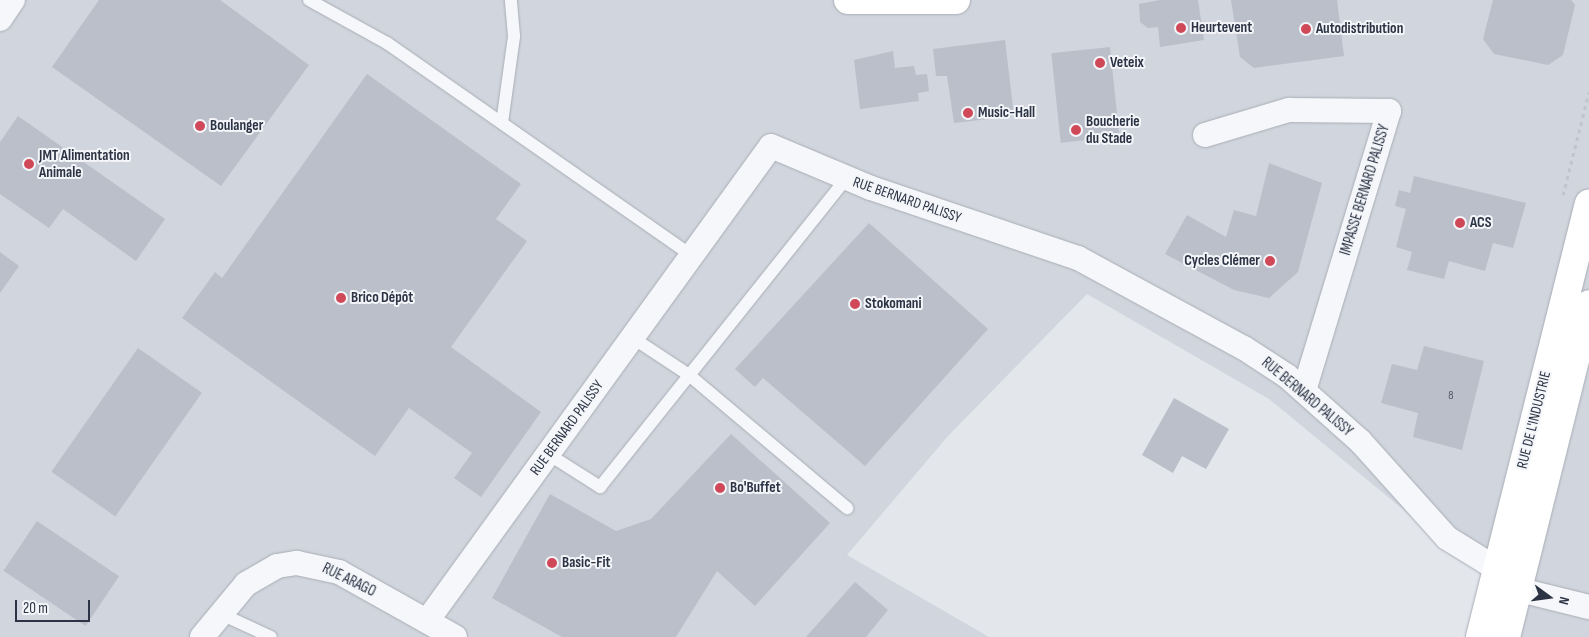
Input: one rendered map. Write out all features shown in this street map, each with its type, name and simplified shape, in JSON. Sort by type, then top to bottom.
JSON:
[{"type":"street","points":[[0,19],[13,0]]},
{"type":"street","points":[[848,0],[956,0]]},
{"type":"street","name":"IMPASSE BERNARD PALISSY","points":[[1205,135],[1289,110],[1389,111],[1304,390]]},
{"type":"street","name":"RUE BERNARD PALISSY","points":[[427,621],[771,146],[846,179],[1050,247],[1102,269],[1252,353],[1304,390],[1360,441],[1441,533],[1508,579],[1589,607]]},
{"type":"street","name":"RUE DE L'INDUSTRIE","points":[[1506,637],[1508,579],[1589,204]]},
{"type":"street","name":"RUE DE L'INDUSTRIE","points":[[1480,637],[1508,579],[1589,304]]},
{"type":"street","name":"RUE ARAGO","points":[[202,637],[219,613],[262,573],[297,563],[339,572],[455,637]]},
{"type":"lane","points":[[310,0],[387,43],[692,256]]},
{"type":"lane","points":[[502,123],[514,36],[511,0]]},
{"type":"lane","points":[[548,454],[600,487],[846,179]]},
{"type":"lane","points":[[632,338],[688,375],[848,508]]},
{"type":"lane","points":[[219,613],[271,637]]},
{"type":"shaded area","points":[[0,0],[1589,0],[1589,637],[1516,637],[1523,608],[1269,399],[1087,294],[948,436],[847,555],[989,637],[0,637]]},
{"type":"building","name":"Boulanger","points":[[99,0],[220,0],[309,65],[221,186],[52,67]]},
{"type":"building","points":[[1160,0],[1198,0],[1204,40],[1160,47],[1158,27],[1148,28],[1140,22],[1139,4]]},
{"type":"building","points":[[1231,0],[1337,0],[1344,56],[1254,68],[1240,57]]},
{"type":"building","points":[[1493,0],[1571,0],[1575,5],[1563,55],[1548,65],[1494,54],[1483,39]]},
{"type":"building","points":[[1005,40],[1014,116],[954,123],[947,76],[936,76],[933,49]]},
{"type":"building","points":[[1110,47],[1119,137],[1061,143],[1051,53]]},
{"type":"building","points":[[893,51],[895,68],[914,66],[916,75],[927,74],[929,91],[918,93],[919,101],[860,109],[854,60]]},
{"type":"building","name":"Brico Dépôt","points":[[367,74],[521,184],[496,219],[527,241],[451,347],[541,412],[481,497],[454,478],[472,453],[409,408],[375,456],[182,318],[215,272],[222,278]]},
{"type":"building","points":[[18,116],[165,219],[136,261],[63,209],[49,228],[0,194],[0,142]]},
{"type":"building","points":[[1269,163],[1322,183],[1298,272],[1269,298],[1234,290],[1165,254],[1187,215],[1226,237],[1234,210],[1256,216]]},
{"type":"building","points":[[1414,176],[1526,203],[1513,248],[1493,243],[1485,271],[1449,261],[1444,279],[1407,270],[1412,252],[1396,247],[1406,209],[1395,206],[1399,190],[1410,193]]},
{"type":"building","points":[[869,223],[988,329],[865,466],[763,378],[755,387],[735,369]]},
{"type":"building","points":[[0,252],[19,266],[0,293]]},
{"type":"building","points":[[1424,346],[1484,361],[1462,450],[1413,437],[1418,413],[1381,403],[1392,364],[1417,370]]},
{"type":"building","points":[[138,348],[202,393],[115,516],[51,472]]},
{"type":"building","points":[[1174,398],[1229,429],[1206,469],[1182,456],[1173,473],[1142,455]]},
{"type":"building","points":[[731,434],[830,523],[755,606],[717,571],[676,637],[562,637],[492,598],[550,494],[616,531],[651,519]]},
{"type":"building","points":[[37,521],[119,576],[86,626],[3,571]]},
{"type":"building","points":[[855,582],[888,610],[866,637],[806,637]]},
{"type":"place","name":"Heurtevent","points":[[1181,28]]},
{"type":"place","name":"Autodistribution","points":[[1306,29]]},
{"type":"place","name":"Veteix","points":[[1100,63]]},
{"type":"place","name":"Music-Hall","points":[[968,113]]},
{"type":"place","name":"Boulanger","points":[[200,126]]},
{"type":"place","name":"Boucherie du Stade","points":[[1076,130]]},
{"type":"place","name":"JMT Alimentation Animale","points":[[29,164]]},
{"type":"place","name":"ACS","points":[[1460,223]]},
{"type":"place","name":"Cycles Clémer","points":[[1270,261]]},
{"type":"place","name":"Brico Dépôt","points":[[341,298]]},
{"type":"place","name":"Stokomani","points":[[855,304]]},
{"type":"place","name":"Bo'Buffet","points":[[720,488]]},
{"type":"place","name":"Basic-Fit","points":[[552,563]]}]
